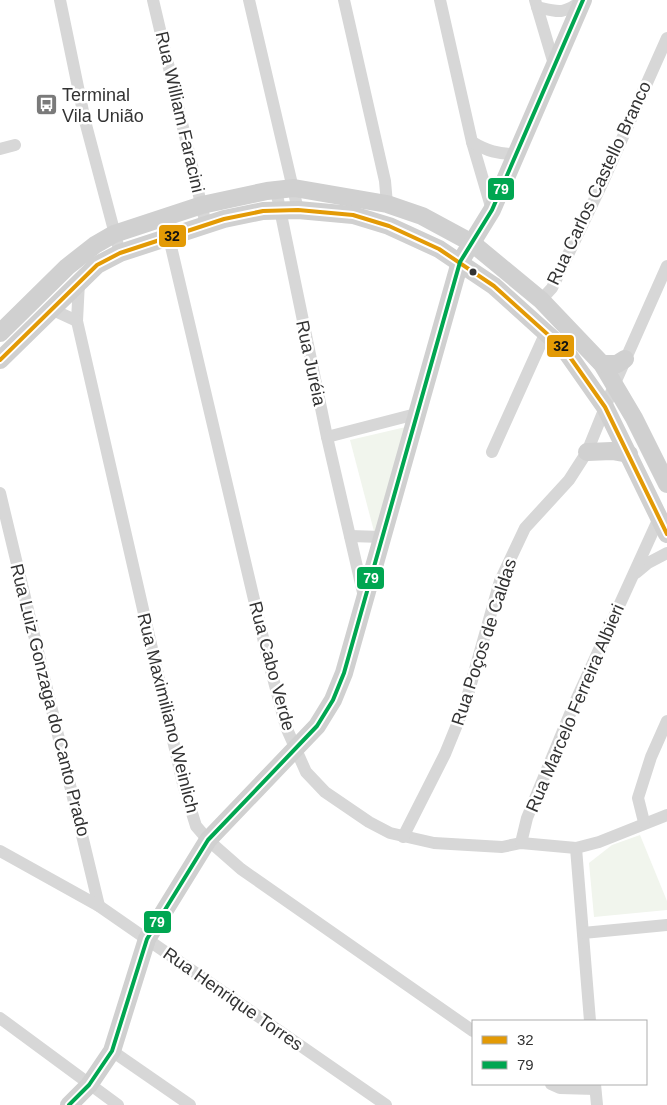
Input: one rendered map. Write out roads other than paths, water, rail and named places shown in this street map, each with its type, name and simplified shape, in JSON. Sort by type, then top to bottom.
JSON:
[{"type":"main road","points":[[69,1105],[89,1086],[112,1051],[147,939],[208,840],[259,784],[297,749],[317,726],[333,700],[344,673],[460,262],[492,210],[583,0]]},
{"type":"main road","points":[[0,333],[67,267],[94,246],[114,234],[202,204],[218,199],[294,188],[387,204],[422,216],[472,243],[541,300],[602,364],[615,382],[661,458],[667,484]]},
{"type":"main road","points":[[0,360],[97,265],[120,253],[206,225],[262,211],[298,210],[353,215],[389,226],[439,248],[494,286],[565,350],[605,407],[667,534]]},
{"type":"main road","points":[[602,364],[618,364],[625,359]]},
{"type":"main road","points":[[587,452],[612,451],[629,454]]},
{"type":"street","points":[[60,0],[85,122],[120,253]]},
{"type":"street","name":"Rua William Faracini","points":[[153,0],[206,225]]},
{"type":"street","points":[[249,0],[298,210]]},
{"type":"street","points":[[344,0],[385,181],[387,204]]},
{"type":"street","points":[[440,0],[472,142],[492,210]]},
{"type":"street","points":[[536,3],[560,13],[572,8],[583,0]]},
{"type":"street","points":[[536,3],[554,64]]},
{"type":"street","name":"Rua Carlos Castello Branco","points":[[541,300],[552,288],[601,186],[667,38]]},
{"type":"street","points":[[472,142],[499,154],[515,154]]},
{"type":"street","points":[[0,149],[15,145]]},
{"type":"street","name":"Rua Juréia","points":[[276,190],[327,437],[364,597]]},
{"type":"street","name":"Rua Cabo Verde","points":[[169,238],[268,659],[286,726],[306,772],[325,792],[369,822],[403,837],[434,843],[502,847],[521,843],[576,848],[599,842],[644,822],[667,815]]},
{"type":"street","name":"Rua Poços de Caldas","points":[[403,837],[445,754],[465,705],[500,581],[514,550],[525,528],[569,480],[587,452],[615,382],[667,266]]},
{"type":"street","name":"Rua Maximiliano Weinlich","points":[[79,282],[77,321],[117,503],[183,784],[196,826],[208,840],[241,869],[472,1030]]},
{"type":"street","points":[[51,309],[77,321]]},
{"type":"street","points":[[492,452],[546,332]]},
{"type":"street","points":[[327,437],[416,414]]},
{"type":"street","name":"Rua Luiz Gonzaga do Canto Prado","points":[[0,493],[99,906]]},
{"type":"street","name":"Rua Marcelo Ferreira Albieri","points":[[521,843],[527,818],[572,709],[659,518]]},
{"type":"street","points":[[350,536],[382,537]]},
{"type":"street","points":[[634,574],[648,563],[667,553]]},
{"type":"street","points":[[644,822],[638,798],[651,757],[667,721]]},
{"type":"street","points":[[576,848],[590,1020]]},
{"type":"street","name":"Rua Henrique Torres","points":[[0,851],[99,906],[386,1105]]},
{"type":"street","points":[[583,933],[667,925]]},
{"type":"street","points":[[0,1018],[89,1086],[118,1105]]},
{"type":"street","points":[[112,1051],[190,1105]]},
{"type":"street","points":[[553,1085],[560,1088],[595,1086],[597,1105]]},
{"type":"place","name":"Terminal Vila União","points":[[46,105]]}]
